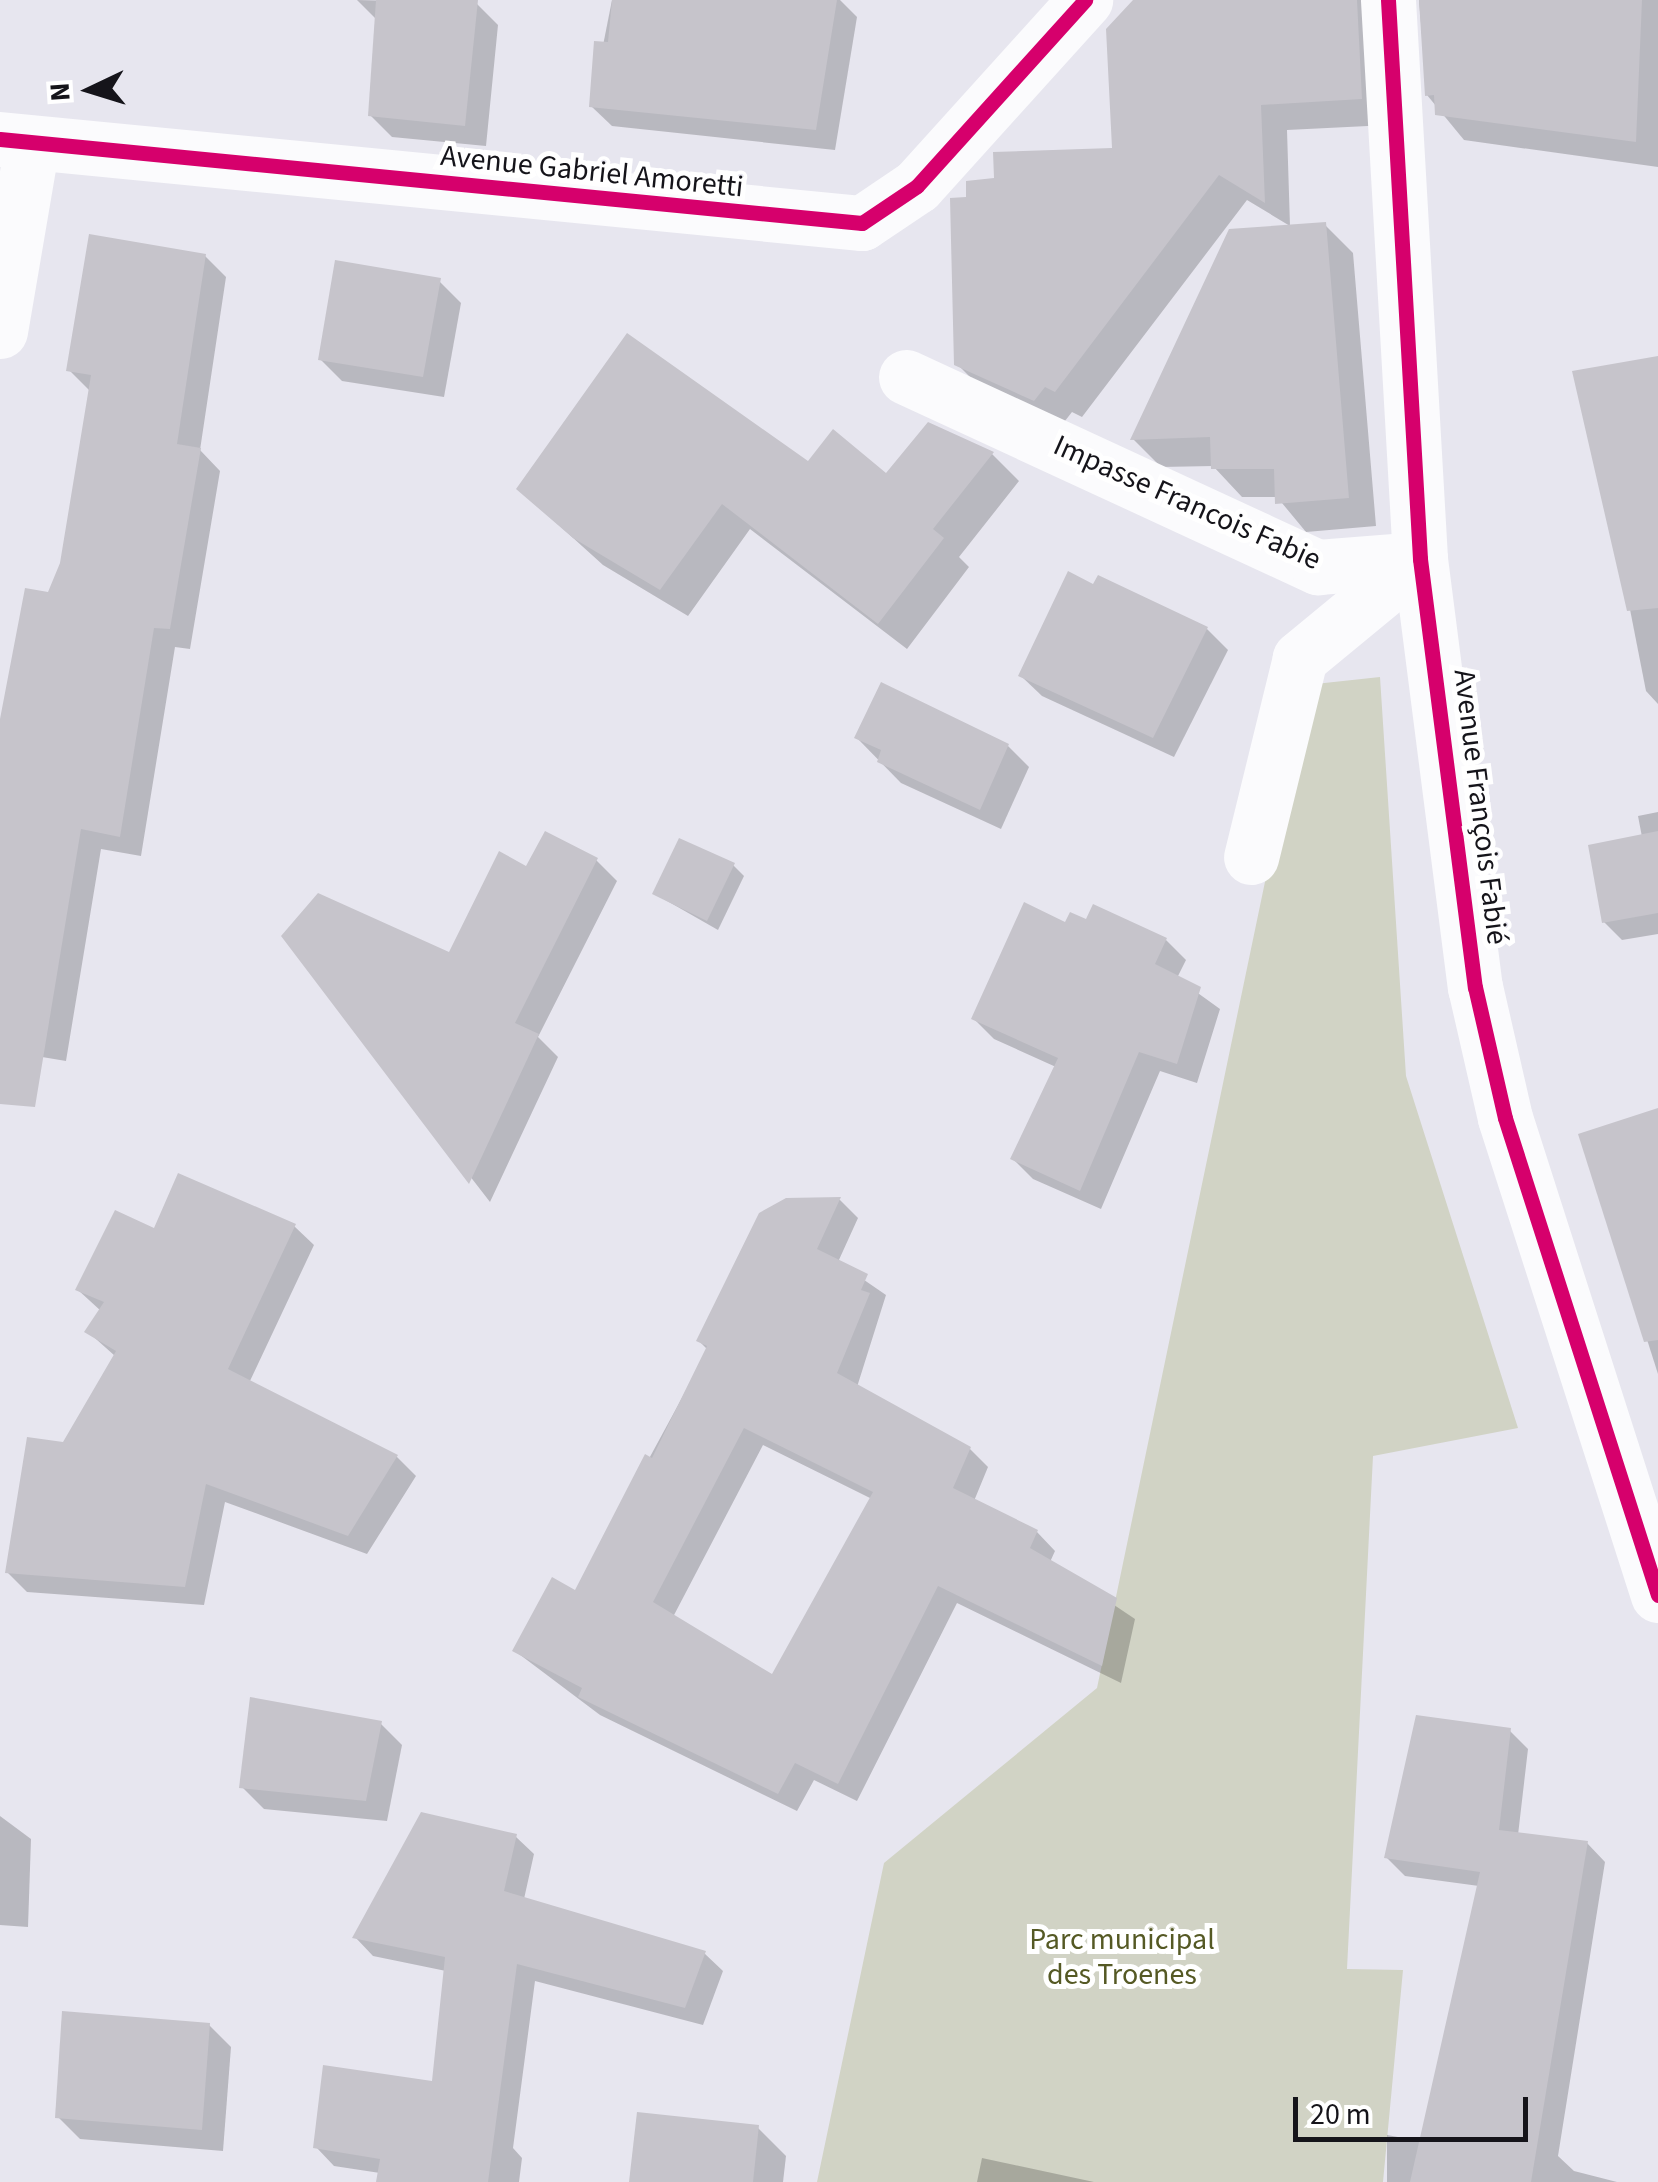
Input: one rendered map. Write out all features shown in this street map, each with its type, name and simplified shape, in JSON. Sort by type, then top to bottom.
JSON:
[{"type":"street","name":"Avenue Gabriel Amoretti","points":[[16,141],[862,223],[917,186],[1085,0]]},
{"type":"street","name":"Avenue François Fabié","points":[[1388,0],[1420,559],[1475,987],[1505,1118],[1639,1468],[1658,1596]]},
{"type":"street","points":[[0,331],[16,141]]},
{"type":"street","name":"Impasse Francois Fabie","points":[[906,377],[1318,568],[1420,559]]},
{"type":"street","points":[[1251,857],[1300,658],[1420,559]]},
{"type":"green space","name":"Parc municipal des Troenes","points":[[1380,677],[1406,1076],[1518,1428],[1373,1456],[1347,1969],[1403,1970],[1383,2182],[817,2182],[884,1863],[1097,1688],[1306,685]]},
{"type":"building","points":[[376,0],[478,0],[465,126],[368,116]]},
{"type":"building","points":[[612,0],[837,0],[816,130],[589,107],[594,41],[608,42]]},
{"type":"building","points":[[1133,0],[1357,0],[1362,99],[1261,105],[1265,203],[1219,175],[1055,392],[1045,387],[1034,401],[954,365],[950,198],[966,197],[966,181],[994,178],[993,152],[1112,148],[1106,29]]},
{"type":"building","points":[[1419,0],[1642,0],[1636,142],[1435,115],[1434,95],[1425,96]]},
{"type":"building","points":[[1326,222],[1349,498],[1275,504],[1274,469],[1211,469],[1210,437],[1130,440],[1229,229]]},
{"type":"building","points":[[89,234],[206,254],[177,444],[201,448],[170,629],[154,628],[120,837],[81,829],[35,1107],[0,1104],[0,719],[25,588],[48,592],[60,563],[91,375],[66,371]]},
{"type":"building","points":[[335,260],[441,278],[423,377],[318,360]]},
{"type":"building","points":[[627,333],[808,461],[833,429],[886,473],[928,422],[994,452],[933,529],[944,538],[878,624],[722,504],[660,590],[573,538],[516,489]]},
{"type":"building","points":[[1658,356],[1658,608],[1627,611],[1572,371]]},
{"type":"building","points":[[1068,571],[1093,584],[1098,575],[1208,627],[1153,738],[1018,676]]},
{"type":"building","points":[[881,682],[1009,744],[980,810],[877,762],[881,750],[854,738]]},
{"type":"building","points":[[545,831],[598,858],[515,1023],[539,1034],[469,1184],[281,936],[318,893],[449,952],[499,851],[526,866]]},
{"type":"building","points":[[1658,831],[1658,913],[1602,923],[1588,845]]},
{"type":"building","points":[[679,838],[735,863],[707,921],[652,894]]},
{"type":"building","points":[[1024,902],[1065,922],[1070,912],[1086,919],[1093,904],[1167,938],[1155,964],[1201,987],[1177,1064],[1139,1052],[1080,1191],[1010,1159],[1058,1058],[971,1019]]},
{"type":"building","points":[[1658,1108],[1658,1340],[1644,1342],[1578,1134]]},
{"type":"building","points":[[178,1173],[296,1224],[228,1369],[398,1455],[348,1536],[206,1484],[185,1587],[5,1573],[27,1437],[63,1442],[116,1351],[84,1332],[104,1302],[75,1290],[115,1210],[154,1228]]},
{"type":"building","points":[[841,1197],[817,1249],[868,1274],[861,1290],[870,1293],[837,1373],[971,1447],[953,1488],[1038,1530],[1030,1548],[1117,1598],[1102,1666],[938,1586],[838,1784],[795,1763],[778,1794],[578,1697],[582,1688],[512,1651],[552,1577],[575,1590],[645,1454],[652,1458],[707,1346],[696,1341],[759,1213],[786,1198]],"holes":[[[744,1428],[873,1492],[772,1674],[653,1602]]]},
{"type":"building","points":[[250,1697],[382,1721],[366,1801],[239,1788]]},
{"type":"building","points":[[1416,1715],[1511,1728],[1499,1830],[1588,1841],[1531,2182],[1410,2182],[1480,1872],[1384,1858]]},
{"type":"building","points":[[421,1812],[517,1834],[504,1891],[706,1951],[685,2008],[517,1964],[488,2182],[376,2182],[380,2159],[313,2148],[323,2065],[432,2081],[445,1957],[352,1938]]},
{"type":"building","points":[[62,2011],[210,2023],[202,2130],[55,2118]]},
{"type":"building","points":[[637,2112],[759,2125],[753,2182],[629,2182]]},
{"type":"cycle path","points":[[0,139],[862,223],[917,186],[1085,0]]},
{"type":"cycle path","points":[[1388,0],[1420,559],[1475,987],[1505,1118],[1658,1595]]}]
